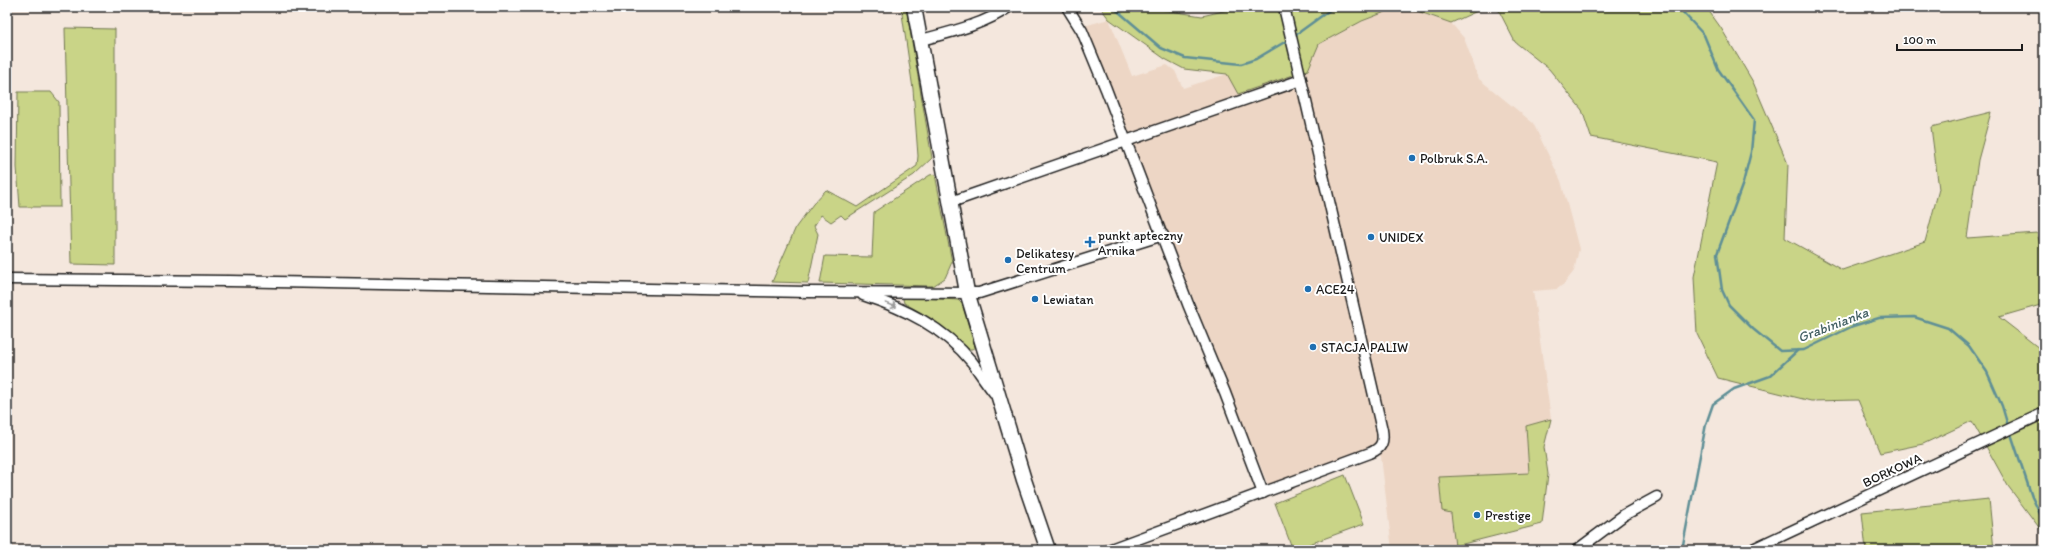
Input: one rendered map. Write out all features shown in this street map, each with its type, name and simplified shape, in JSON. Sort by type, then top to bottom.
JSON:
[{"type":"street","points":[[914,7],[967,292],[1048,550]]},
{"type":"street","points":[[920,40],[979,23],[998,15],[1009,7]]},
{"type":"street","points":[[1066,7],[1082,31],[1263,493]]},
{"type":"street","points":[[1108,550],[1377,450],[1384,440],[1284,7]]},
{"type":"street","points":[[951,202],[1301,80]]},
{"type":"street","points":[[7,279],[244,281],[979,293],[1163,236]]},
{"type":"street","points":[[854,292],[892,305],[920,318],[936,328],[949,338],[971,362],[1000,400]]},
{"type":"street","name":"BORKOWA","points":[[1751,550],[2044,413]]},
{"type":"street","points":[[1577,550],[1624,515],[1657,497]]},
{"type":"shaded area","points":[[1398,7],[1406,7],[1451,23],[1464,38],[1479,79],[1533,123],[1561,181],[1579,249],[1574,271],[1564,284],[1557,289],[1533,291],[1551,419],[1526,426],[1529,473],[1451,513],[1455,546],[1423,550],[1392,550],[1381,456],[1371,448],[1268,485],[1084,26],[1109,19],[1132,76],[1167,65],[1175,71],[1183,88],[1227,74],[1307,70],[1319,44],[1362,21]]},
{"type":"green space","points":[[901,7],[906,7],[932,158],[914,175],[845,219],[841,215],[831,222],[821,215],[814,226],[818,234],[808,283],[772,282],[796,227],[813,204],[826,190],[857,207],[917,166],[918,156],[913,89]]},
{"type":"green space","points":[[1100,7],[1157,7],[1164,10],[1202,16],[1240,7],[1398,7],[1362,21],[1319,44],[1308,70],[1238,94],[1227,74],[1184,69],[1165,59],[1109,19]]},
{"type":"green space","points":[[1406,7],[1486,7],[1451,23]]},
{"type":"green space","points":[[1497,7],[1706,7],[1721,28],[1753,82],[1788,164],[1785,238],[1842,270],[1925,242],[1939,189],[1931,127],[1991,112],[1978,160],[1967,238],[2037,233],[2044,260],[2044,304],[1999,317],[2044,352],[2044,534],[2008,486],[1972,421],[1923,444],[1880,453],[1858,400],[1811,401],[1718,378],[1697,334],[1694,277],[1717,162],[1591,137],[1582,110],[1549,69],[1515,42]]},
{"type":"green space","points":[[65,28],[115,29],[115,265],[71,264]]},
{"type":"green space","points":[[18,92],[51,92],[59,102],[60,207],[20,207],[17,167]]},
{"type":"green space","points":[[935,174],[952,262],[945,278],[933,286],[820,283],[825,256],[872,257],[874,212],[930,175]]},
{"type":"green space","points":[[907,297],[958,300],[962,304],[975,347],[972,349],[967,349],[934,320],[904,303],[903,299]]},
{"type":"green space","points":[[1551,419],[1544,447],[1548,474],[1542,524],[1455,546],[1451,513],[1442,511],[1439,477],[1529,473],[1526,426]]},
{"type":"green space","points":[[1345,475],[1364,524],[1293,550],[1275,503]]},
{"type":"green space","points":[[1989,499],[1994,550],[1866,550],[1862,512]]},
{"type":"waterway","name":"Grabinianka","points":[[1113,7],[1161,48],[1185,58],[1241,64],[1256,59],[1288,40]]},
{"type":"waterway","name":"Grabinianka","points":[[1294,36],[1334,7]]},
{"type":"waterway","name":"Grabinianka","points":[[1678,7],[1704,35],[1718,69],[1754,120],[1751,152],[1743,183],[1717,254],[1722,290],[1729,305],[1753,329],[1780,351],[1804,350],[1853,326],[1879,318],[1914,317],[1948,328],[1969,346],[1987,372],[2002,406],[2008,426]]},
{"type":"waterway","points":[[1682,550],[1706,424],[1713,404],[1734,389],[1770,376],[1798,350]]},
{"type":"waterway","name":"Grabinianka","points":[[2010,431],[2032,497],[2044,522]]},
{"type":"place","name":"Polbruk S.A.","points":[[1412,158]]},
{"type":"place","name":"UNIDEX","points":[[1371,237]]},
{"type":"place","name":"punkt apteczny Arnika","points":[[1090,242]]},
{"type":"place","name":"Delikatesy Centrum","points":[[1008,260]]},
{"type":"place","name":"ACE24","points":[[1308,289]]},
{"type":"place","name":"Lewiatan","points":[[1035,299]]},
{"type":"place","name":"STACJA PALIW","points":[[1313,347]]},
{"type":"place","name":"Prestige","points":[[1477,515]]}]
